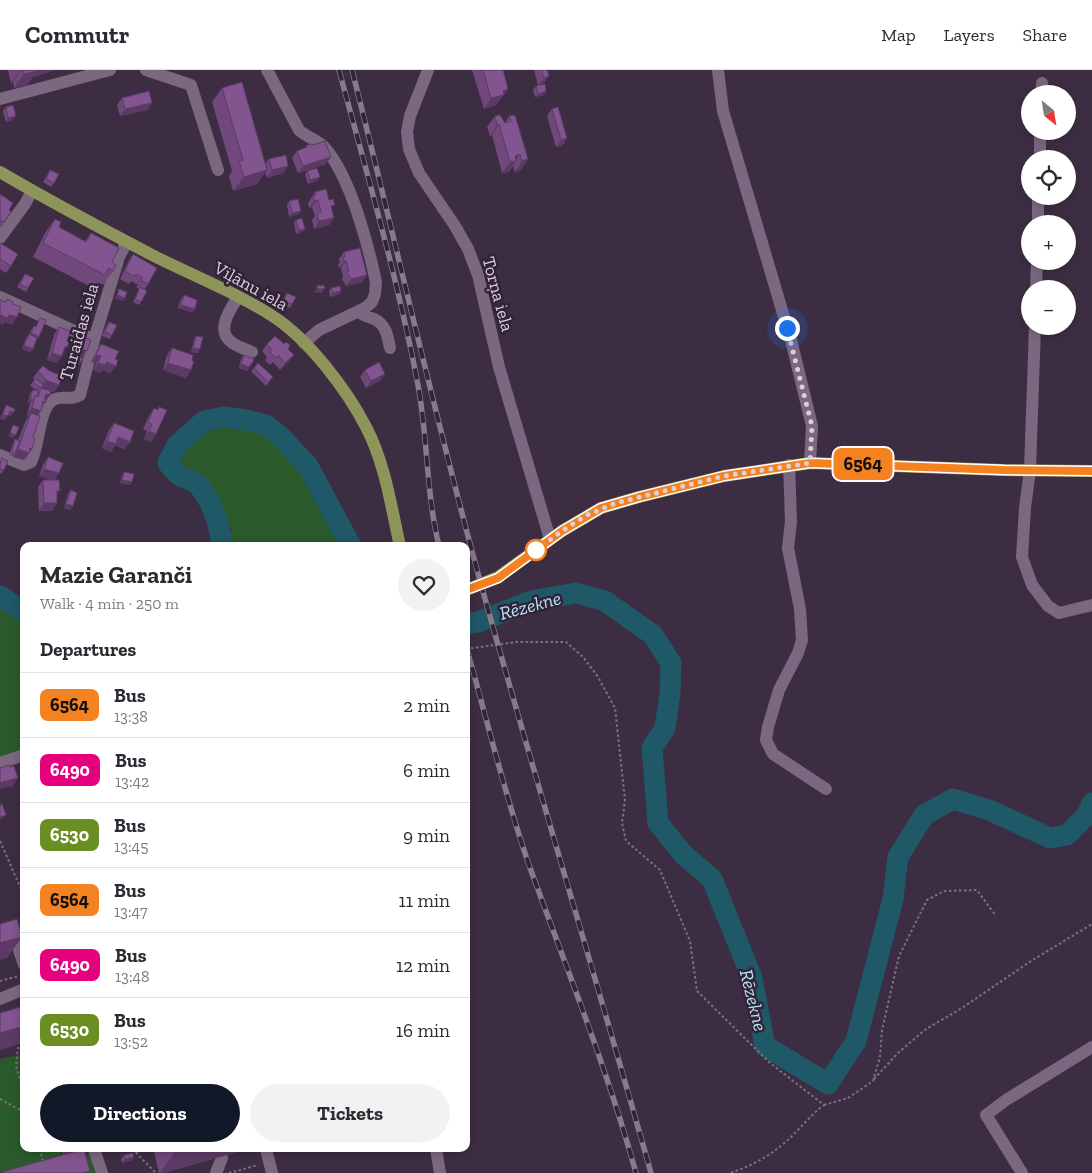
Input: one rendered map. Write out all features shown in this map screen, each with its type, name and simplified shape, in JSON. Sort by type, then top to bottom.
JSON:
[{"type":"main road","name":"Viļānu iela","points":[[0,172],[127,242],[276,318],[304,343],[322,362],[346,394],[366,426],[381,464],[399,542]]},
{"type":"main road","points":[[470,588],[498,578],[550,539],[587,515],[616,503],[724,476],[810,463],[1092,471]]},
{"type":"street","points":[[0,99],[110,70]]},
{"type":"street","points":[[146,70],[191,85],[218,170]]},
{"type":"street","points":[[267,70],[299,130],[304,136],[323,146],[349,188],[376,282],[372,302],[359,312],[319,330],[304,343]]},
{"type":"street","name":"Torņa iela","points":[[428,70],[410,116],[408,132],[409,149],[419,173],[455,226],[468,249],[478,275],[499,366],[550,539]]},
{"type":"street","points":[[718,70],[723,111],[792,344],[812,426],[810,463]]},
{"type":"street","points":[[0,238],[25,204],[32,191]]},
{"type":"street","name":"Turaidas iela","points":[[0,455],[19,464],[31,462],[35,454],[46,406],[56,398],[75,398],[80,395],[119,257],[127,242]]},
{"type":"street","points":[[0,297],[94,340]]},
{"type":"street","points":[[238,297],[225,321],[225,334],[229,340],[252,352]]},
{"type":"street","points":[[359,312],[378,320],[383,325],[390,348]]},
{"type":"street","points":[[1035,335],[1030,470],[1022,557],[1032,585],[1048,606],[1059,613],[1092,605]]},
{"type":"street","points":[[789,465],[792,521],[788,548],[800,609],[802,640],[798,653],[779,690],[766,740],[774,754],[826,789]]},
{"type":"street","points":[[0,763],[20,756]]},
{"type":"street","points":[[0,932],[15,938],[20,953]]},
{"type":"street","points":[[0,999],[20,992]]},
{"type":"street","points":[[1022,1173],[986,1115],[1006,1100],[1092,1048]]},
{"type":"street","points":[[95,1152],[102,1173]]},
{"type":"street","points":[[436,1152],[440,1173]]},
{"type":"street","points":[[264,1154],[270,1173]]},
{"type":"street","points":[[216,1173],[222,1158]]},
{"type":"path","points":[[470,648],[516,642],[566,642],[583,657],[598,677],[615,708],[625,800],[622,823],[626,841],[660,870],[690,941],[697,992],[770,1063],[824,1105]]},
{"type":"path","points":[[0,841],[20,887]]},
{"type":"path","points":[[873,1080],[880,1058],[882,1030],[899,956],[927,900],[944,891],[977,890],[996,916]]},
{"type":"path","points":[[730,1173],[752,1166],[782,1145],[811,1115],[824,1105],[848,1098],[873,1080],[898,1053],[926,1029],[1092,924]]},
{"type":"path","points":[[0,981],[20,976]]},
{"type":"path","points":[[20,1047],[18,1048],[16,1066],[20,1080]]},
{"type":"path","points":[[0,1099],[20,1110]]},
{"type":"path","points":[[41,1152],[43,1163]]},
{"type":"path","points":[[136,1154],[156,1173]]},
{"type":"path","points":[[229,1173],[259,1165],[264,1154]]},
{"type":"green space","points":[[224,417],[281,437],[308,466],[343,542],[230,542],[231,528],[199,477],[195,482],[168,463]]},
{"type":"green space","points":[[0,596],[20,609],[20,756],[0,763]]},
{"type":"green space","points":[[20,1055],[20,1152],[61,1152],[63,1159],[90,1155],[95,1173],[0,1173],[0,1059]]},
{"type":"building","points":[[23,70],[36,70],[37,71],[24,74]]},
{"type":"building","points":[[483,70],[503,70],[508,89],[503,91],[504,95],[491,98]]},
{"type":"building","points":[[541,70],[547,70],[549,76],[544,78]]},
{"type":"building","points":[[242,82],[267,170],[244,177],[239,161],[243,160],[222,88]]},
{"type":"building","points":[[545,84],[546,91],[538,94],[536,86]]},
{"type":"building","points":[[149,91],[152,103],[125,109],[122,98]]},
{"type":"building","points":[[13,105],[16,116],[8,118],[6,107]]},
{"type":"building","points":[[558,107],[567,138],[561,140],[552,109]]},
{"type":"building","points":[[500,115],[505,123],[511,121],[509,116],[515,115],[528,159],[522,161],[520,154],[515,156],[516,161],[510,162],[495,116]]},
{"type":"building","points":[[325,141],[331,157],[303,166],[297,151],[307,147],[307,145]]},
{"type":"building","points":[[286,155],[288,166],[272,170],[269,159]]},
{"type":"building","points":[[317,168],[320,177],[310,180],[307,171]]},
{"type":"building","points":[[50,170],[59,174],[54,183],[46,179]]},
{"type":"building","points":[[326,189],[329,200],[333,199],[335,205],[331,206],[334,218],[319,221],[317,213],[321,212],[318,200],[314,201],[313,196],[316,195],[315,192]]},
{"type":"building","points":[[0,194],[13,203],[9,210],[11,212],[4,222],[0,222]]},
{"type":"building","points":[[298,199],[301,211],[292,213],[289,201]]},
{"type":"building","points":[[302,218],[305,229],[299,230],[296,220]]},
{"type":"building","points":[[55,219],[61,222],[59,227],[86,242],[91,233],[119,248],[112,262],[116,265],[113,271],[108,268],[105,275],[43,243]]},
{"type":"building","points":[[0,243],[18,254],[11,266],[0,259]]},
{"type":"building","points":[[360,248],[367,275],[351,279],[347,272],[349,271],[346,261],[344,261],[344,252]]},
{"type":"building","points":[[133,254],[157,268],[148,284],[141,280],[143,278],[138,275],[134,276],[125,271]]},
{"type":"building","points":[[25,274],[34,278],[28,288],[20,284]]},
{"type":"building","points":[[317,285],[325,286],[324,289],[317,289]]},
{"type":"building","points":[[340,286],[341,291],[333,293],[331,288]]},
{"type":"building","points":[[140,287],[147,291],[141,302],[135,299]]},
{"type":"building","points":[[119,289],[127,292],[125,298],[117,295]]},
{"type":"building","points":[[287,293],[296,297],[292,304],[284,300]]},
{"type":"building","points":[[184,295],[197,300],[195,309],[181,305]]},
{"type":"building","points":[[7,299],[21,307],[17,317],[9,315],[8,318],[0,315],[0,300],[6,302]]},
{"type":"building","points":[[40,318],[46,320],[39,337],[31,333]]},
{"type":"building","points":[[109,322],[117,325],[112,335],[105,332]]},
{"type":"building","points":[[59,327],[70,331],[67,341],[69,342],[62,356],[52,353]]},
{"type":"building","points":[[29,334],[37,338],[33,349],[24,345]]},
{"type":"building","points":[[78,335],[91,340],[87,351],[76,347],[77,344],[75,343]]},
{"type":"building","points":[[196,336],[203,337],[200,349],[193,348]]},
{"type":"building","points":[[275,336],[284,344],[286,342],[289,344],[288,349],[294,355],[285,363],[278,355],[276,358],[270,352],[272,350],[267,344]]},
{"type":"building","points":[[101,344],[119,351],[115,359],[118,360],[116,366],[106,362],[105,365],[98,363],[101,356],[96,355]]},
{"type":"building","points":[[172,348],[193,355],[192,361],[194,361],[191,370],[168,363]]},
{"type":"building","points":[[84,355],[81,362],[75,359],[77,356],[82,358]]},
{"type":"building","points":[[244,355],[254,359],[249,367],[241,364]]},
{"type":"building","points":[[379,362],[385,374],[371,381],[365,370]]},
{"type":"building","points":[[258,363],[273,377],[268,382],[254,368]]},
{"type":"building","points":[[43,366],[62,376],[59,385],[46,380],[38,371]]},
{"type":"building","points":[[35,379],[43,384],[41,388],[33,382]]},
{"type":"building","points":[[41,388],[51,391],[50,395],[46,394],[44,399],[46,399],[46,402],[43,401],[41,411],[32,408],[35,396],[38,397]]},
{"type":"building","points":[[33,390],[38,391],[37,396],[33,400],[30,399]]},
{"type":"building","points":[[6,405],[15,409],[14,412],[10,411],[8,416],[3,415]]},
{"type":"building","points":[[159,407],[167,410],[156,434],[149,431],[152,424],[148,422],[154,408],[158,410]]},
{"type":"building","points":[[31,413],[40,416],[33,438],[35,439],[29,453],[18,449]]},
{"type":"building","points":[[114,423],[134,431],[130,442],[118,437],[116,444],[107,441]]},
{"type":"building","points":[[13,425],[19,427],[16,435],[10,433]]},
{"type":"building","points":[[15,439],[20,441],[15,453],[12,451]]},
{"type":"building","points":[[48,457],[63,463],[59,473],[44,469]]},
{"type":"building","points":[[2,458],[8,461],[4,470],[0,469]]},
{"type":"building","points":[[124,472],[134,474],[132,482],[122,480]]},
{"type":"building","points":[[43,480],[59,480],[60,491],[57,491],[57,503],[44,503]]},
{"type":"building","points":[[71,490],[77,493],[73,506],[66,504]]},
{"type":"building","points":[[9,765],[10,767],[14,766],[18,778],[0,783],[0,768]]},
{"type":"building","points":[[2,804],[6,815],[0,817],[0,805]]},
{"type":"building","points":[[17,919],[20,938],[0,943],[0,924]]},
{"type":"building","points":[[20,1007],[20,1027],[0,1033],[0,1013]]},
{"type":"building","points":[[73,1152],[85,1152],[90,1171],[82,1173],[2,1172]]},
{"type":"building","points":[[133,1153],[134,1157],[125,1159],[124,1155]]},
{"type":"waterway","name":"Rēzekne","points":[[221,542],[217,520],[205,494],[200,487],[182,477],[168,463],[177,445],[204,421],[224,417],[266,425],[281,437],[308,466],[349,542]]},
{"type":"waterway","name":"Rēzekne","points":[[470,623],[531,601],[576,593],[605,601],[653,635],[671,663],[670,693],[665,728],[652,748],[658,823],[683,854],[712,879],[752,978],[765,1046],[828,1084],[856,1041],[893,899],[898,857],[924,815],[953,799],[989,810],[1050,838],[1067,835],[1087,815],[1092,803]]},
{"type":"waterway","name":"Rēzekne","points":[[0,596],[20,609]]},
{"type":"railway","points":[[339,70],[382,227],[410,346],[421,405],[432,506],[438,542]]},
{"type":"railway","points":[[352,70],[470,542]]},
{"type":"railway","points":[[470,543],[521,726],[651,1173]]},
{"type":"railway","points":[[470,660],[520,838],[599,1056],[636,1173]]},
{"type":"bus line","name":"6564","points":[[470,589],[498,578],[562,531],[601,508],[724,476],[810,463],[1092,471]]},
{"type":"route","points":[[536,550],[587,515],[616,503],[724,476],[810,463],[812,426],[787,328]]}]
